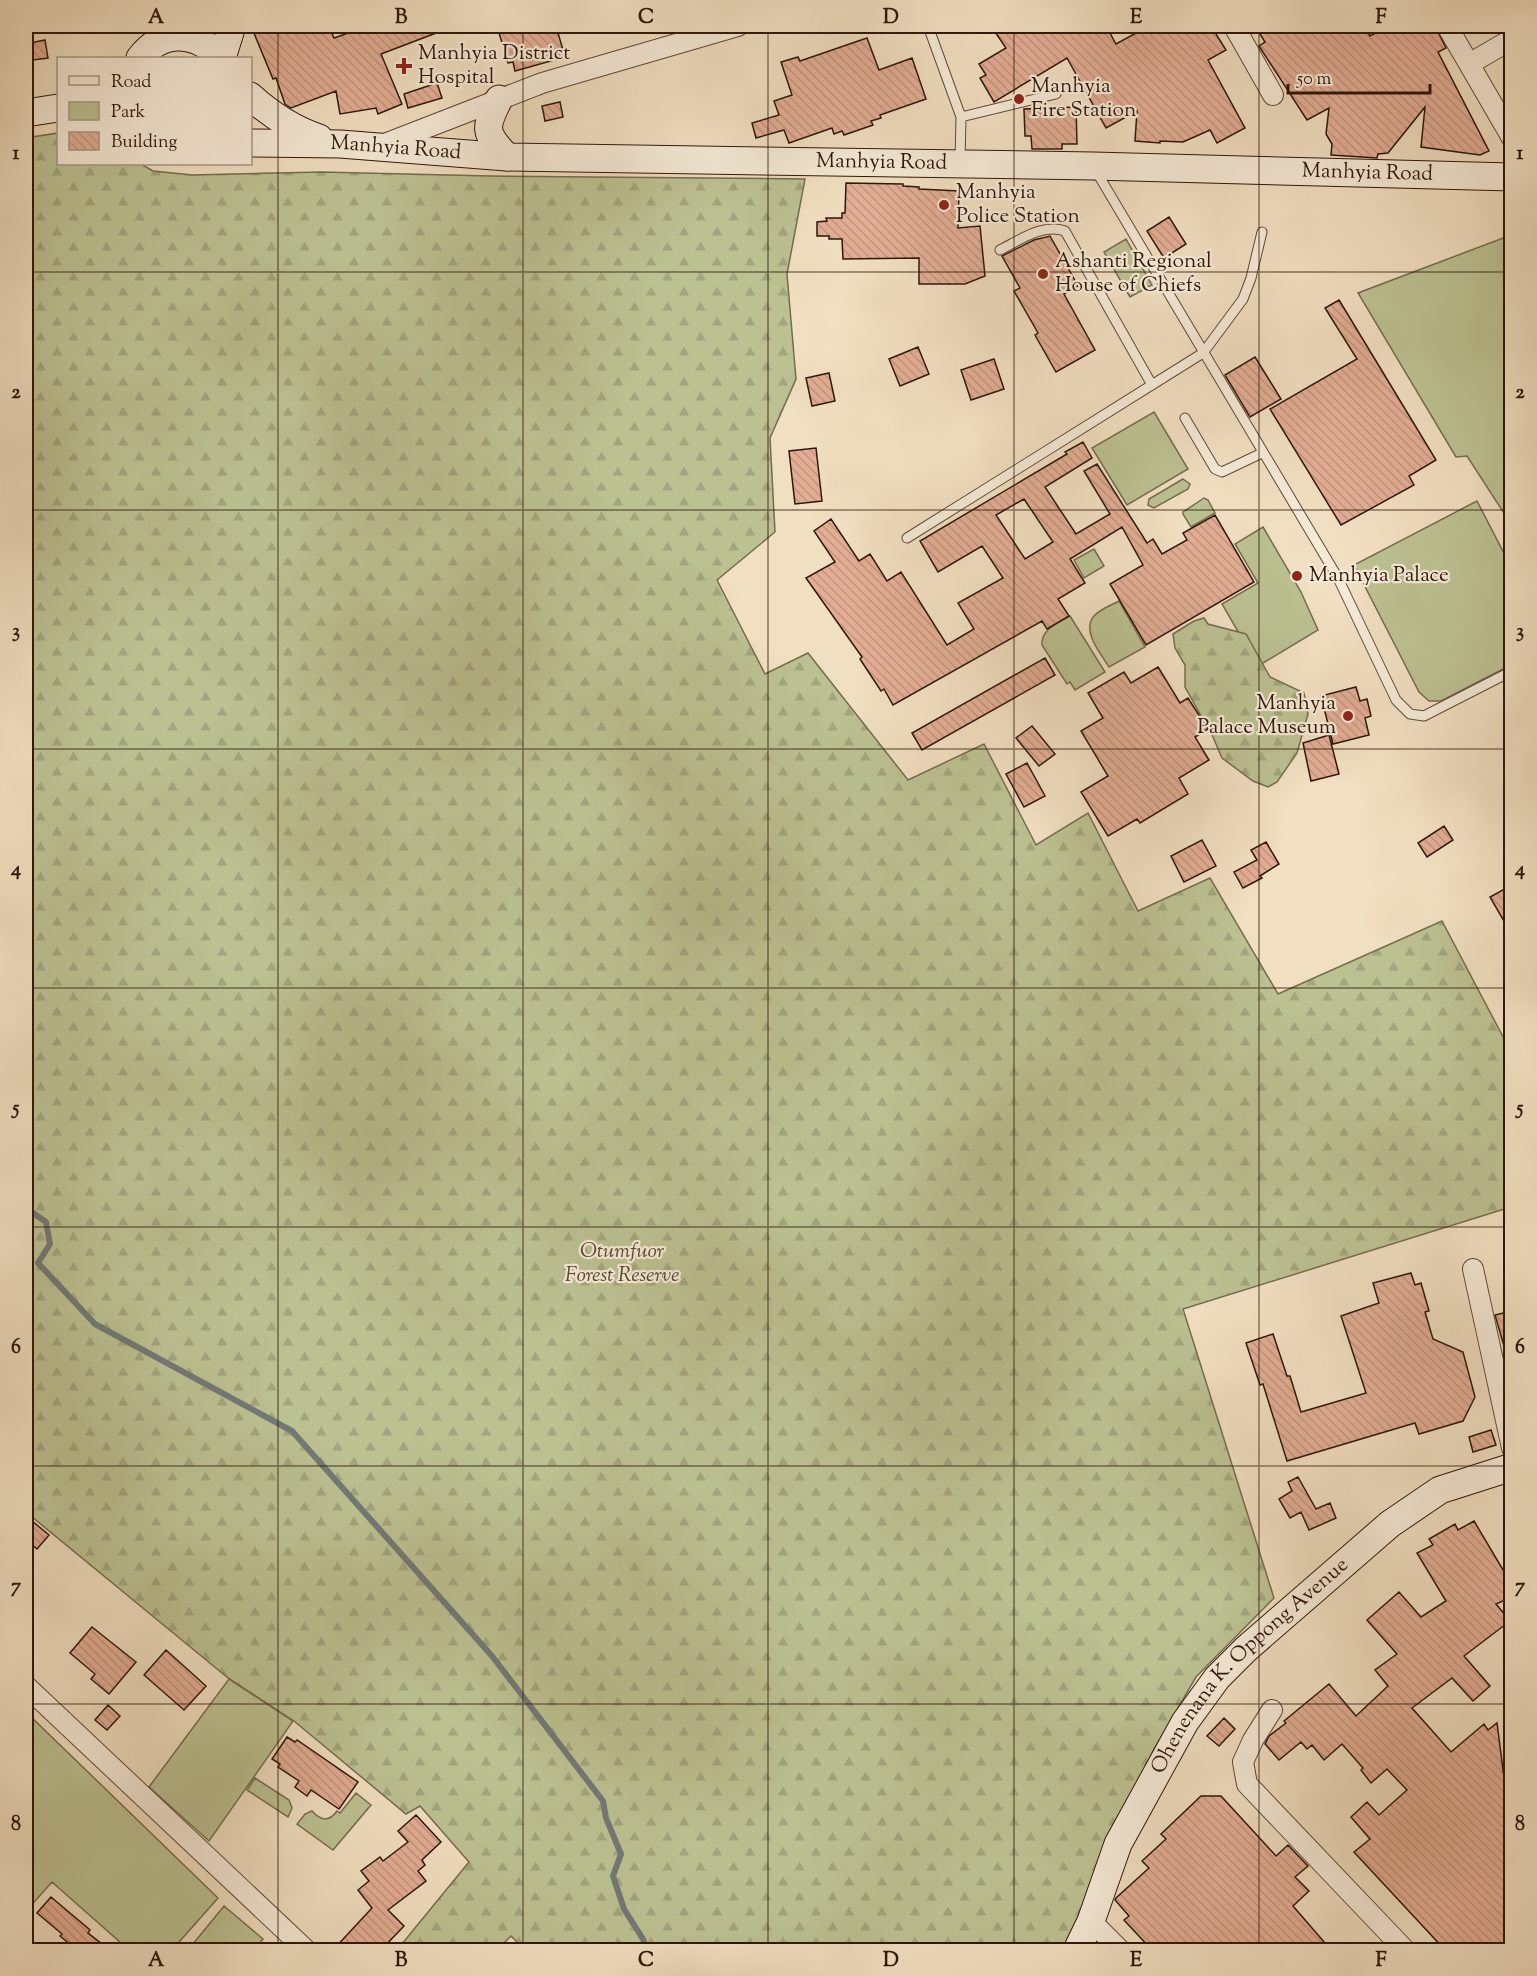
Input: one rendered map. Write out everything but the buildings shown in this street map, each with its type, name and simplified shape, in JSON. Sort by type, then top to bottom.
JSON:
[{"type":"main road","points":[[221,57],[232,26]]},
{"type":"main road","points":[[145,44],[166,39],[178,31],[211,48],[220,57]]},
{"type":"main road","points":[[252,98],[288,126],[340,144]]},
{"type":"main road","points":[[499,99],[488,127],[491,141],[507,157]]},
{"type":"main road","points":[[26,114],[57,108]]},
{"type":"main road","name":"Manhyia Road","points":[[252,143],[340,144],[507,157],[1093,166],[1512,177]]},
{"type":"main road","name":"Ohenenana K. Oppong Avenue","points":[[1077,1950],[1118,1844],[1173,1741],[1217,1678],[1246,1649],[1390,1524],[1440,1490],[1512,1467]]},
{"type":"street","points":[[377,147],[542,83],[738,26]]},
{"type":"street","points":[[1233,26],[1273,95]]},
{"type":"street","points":[[1447,26],[1512,138]]},
{"type":"street","points":[[1469,64],[1512,39]]},
{"type":"street","points":[[1473,1269],[1512,1448]]},
{"type":"street","points":[[26,1686],[306,1950]]},
{"type":"street","points":[[1272,1710],[1253,1740],[1243,1762],[1247,1784],[1405,1950]]},
{"type":"street","points":[[1090,1921],[1120,1950]]},
{"type":"lane","points":[[928,26],[961,117],[960,164]]},
{"type":"lane","points":[[961,117],[1056,94]]},
{"type":"lane","points":[[1093,166],[1338,578],[1396,700],[1410,714],[1424,716],[1512,671]]},
{"type":"lane","points":[[1000,250],[1042,230],[1056,228],[1065,231],[1152,385]]},
{"type":"lane","points":[[907,538],[1203,353],[1243,299],[1251,278],[1262,232]]},
{"type":"lane","points":[[1185,418],[1215,469],[1222,472],[1262,453]]},
{"type":"green space","name":"Otumfuor Forest Reserve","points":[[57,133],[57,165],[143,165],[153,171],[192,175],[321,172],[805,179],[787,274],[796,379],[770,438],[775,532],[717,580],[765,674],[808,653],[908,780],[984,744],[1036,845],[1088,813],[1138,911],[1210,878],[1278,994],[1442,921],[1511,1052],[1511,1207],[1183,1309],[1274,1598],[1196,1677],[1154,1749],[1095,1873],[1069,1950],[525,1950],[511,1936],[497,1950],[397,1950],[469,1862],[420,1806],[406,1814],[294,1721],[228,1678],[26,1512],[26,138]]},
{"type":"green space","points":[[1511,235],[1511,524],[1467,456],[1456,457],[1358,293]]},
{"type":"green space","points":[[1126,239],[1152,285],[1130,297],[1104,252]]},
{"type":"green space","points":[[1154,412],[1188,469],[1127,505],[1092,448]]},
{"type":"green space","points":[[1183,479],[1190,484],[1188,489],[1154,508],[1148,505],[1149,499]]},
{"type":"green space","points":[[1204,498],[1208,500],[1215,513],[1191,527],[1183,512]]},
{"type":"green space","points":[[1477,501],[1511,567],[1511,665],[1441,701],[1429,701],[1419,692],[1354,565]]},
{"type":"green space","points":[[1263,527],[1301,592],[1318,630],[1258,666],[1222,604],[1258,583],[1235,544]]},
{"type":"green space","points":[[1094,549],[1104,566],[1084,578],[1074,560]]},
{"type":"green space","points":[[1119,601],[1145,647],[1109,667],[1097,649],[1090,628],[1094,616],[1099,611]]},
{"type":"green space","points":[[1070,616],[1105,672],[1075,690],[1070,682],[1067,684],[1042,645],[1042,639],[1047,631]]},
{"type":"green space","points":[[1204,618],[1208,624],[1246,634],[1270,677],[1304,693],[1308,714],[1297,753],[1277,782],[1268,787],[1253,781],[1222,758],[1185,687],[1185,665],[1175,648],[1173,634],[1194,621]]},
{"type":"green space","points":[[229,1679],[293,1721],[209,1841],[149,1787]]},
{"type":"green space","points":[[27,1713],[218,1898],[172,1950],[129,1950],[52,1882],[26,1911]]},
{"type":"green space","points":[[255,1778],[289,1800],[292,1808],[288,1817],[247,1790]]},
{"type":"green space","points":[[356,1793],[371,1805],[333,1850],[297,1824],[305,1814],[312,1811],[325,1819],[337,1811],[340,1813]]},
{"type":"green space","points":[[224,1906],[263,1939],[254,1950],[188,1950]]},
{"type":"waterway","points":[[26,1208],[46,1222],[50,1244],[38,1263],[95,1324],[292,1431],[492,1656],[603,1801],[606,1818],[621,1854],[613,1876],[624,1909],[643,1939],[647,1950]]},
{"type":"place","name":"Manhyia District Hospital","points":[[404,66]]},
{"type":"place","name":"Manhyia Fire Station","points":[[1019,99]]},
{"type":"place","name":"Manhyia Police Station","points":[[944,205]]},
{"type":"place","name":"Ashanti Regional House of Chiefs","points":[[1043,274]]},
{"type":"place","name":"Manhyia Palace","points":[[1297,576]]},
{"type":"place","name":"Manhyia Palace Museum","points":[[1348,716]]}]
